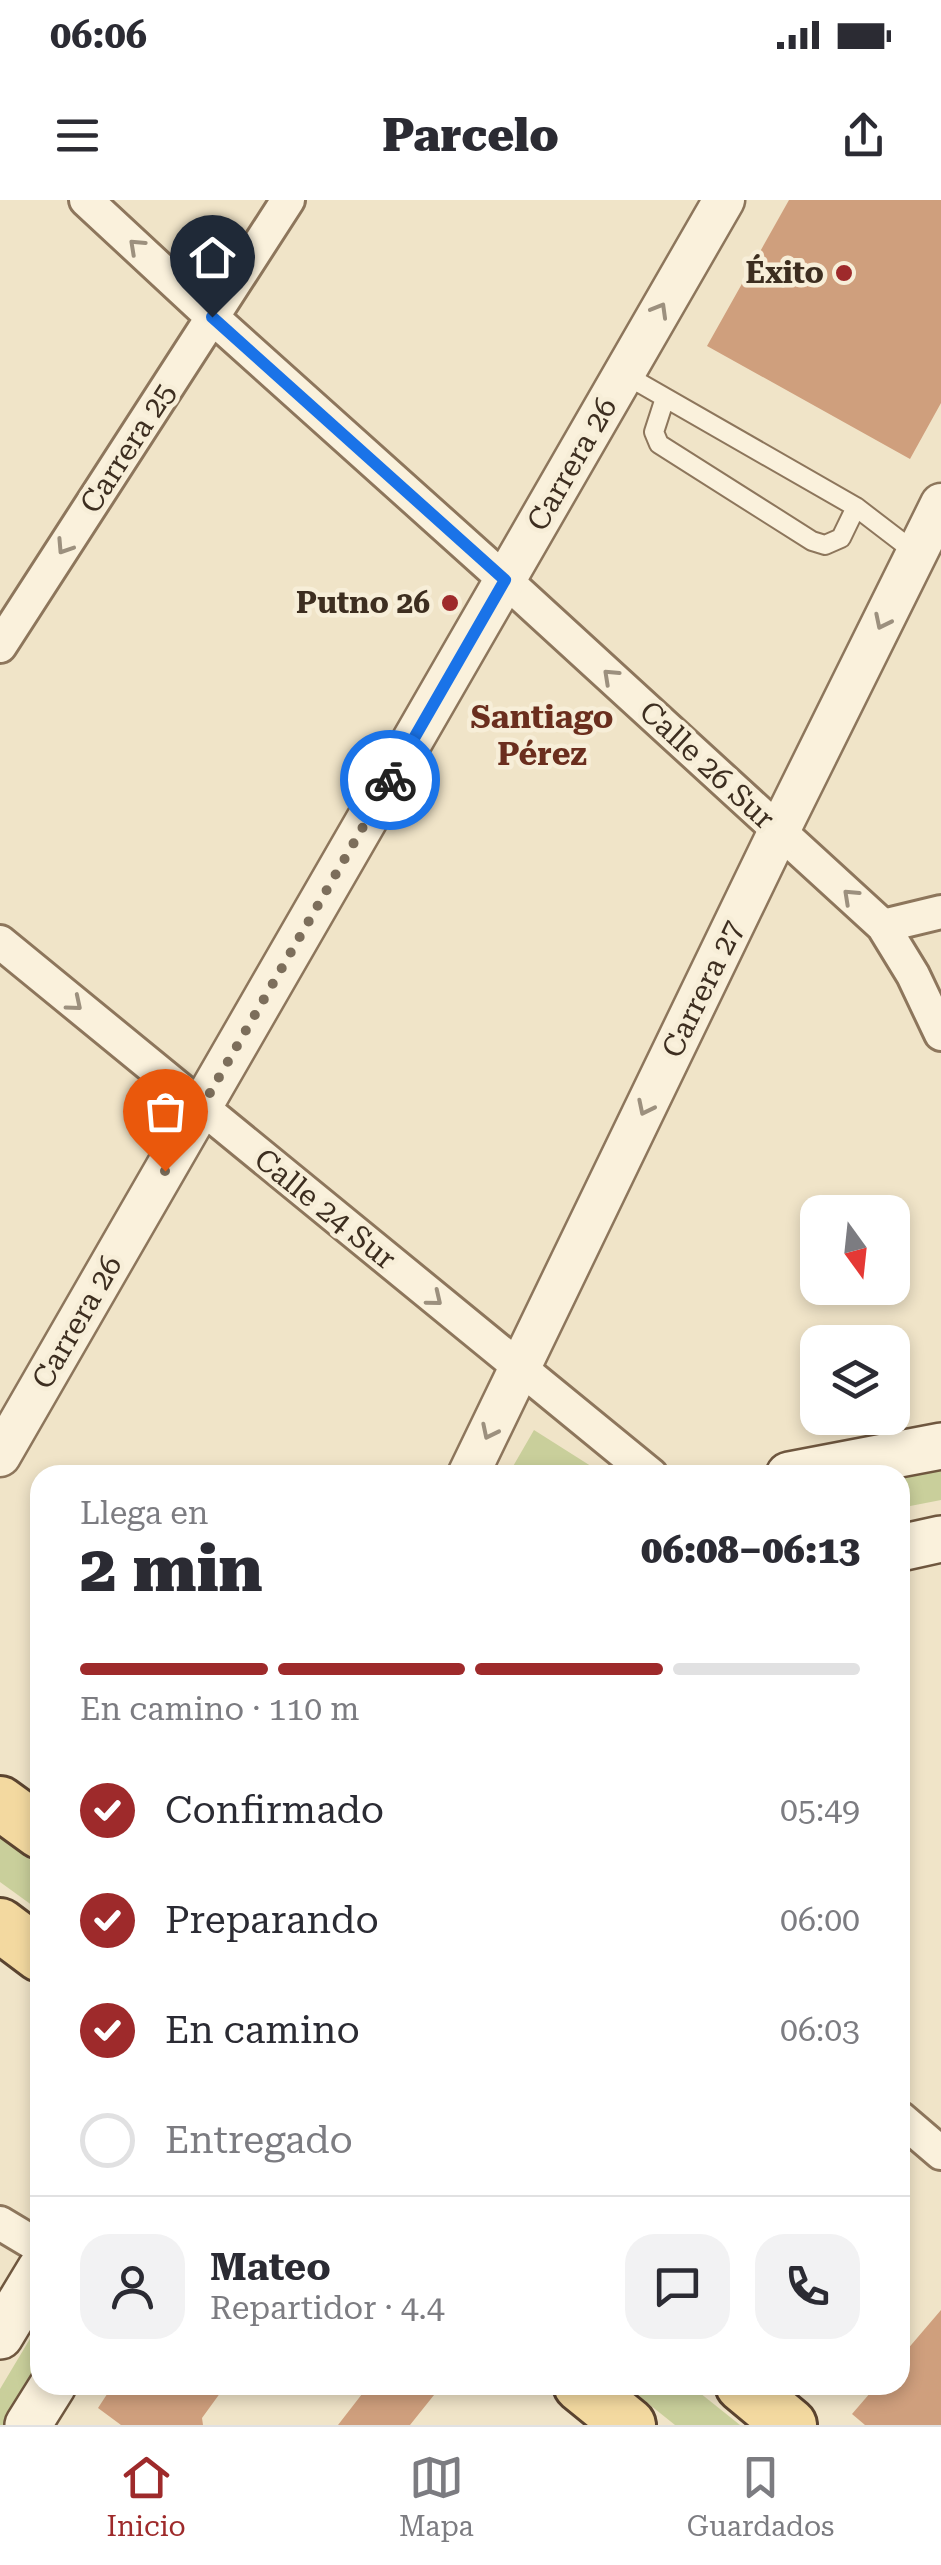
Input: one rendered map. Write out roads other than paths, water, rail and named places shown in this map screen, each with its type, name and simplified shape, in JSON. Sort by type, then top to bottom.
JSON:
[{"type":"main road","points":[[841,1465],[941,1446]]},
{"type":"main road","points":[[910,1546],[941,1538]]},
{"type":"main road","points":[[0,1803],[30,1825]]},
{"type":"main road","points":[[0,1925],[30,1948]]},
{"type":"main road","points":[[0,2336],[30,2286]]},
{"type":"main road","points":[[28,2425],[47,2395]]},
{"type":"main road","points":[[592,2395],[629,2425]]},
{"type":"street","name":"Calle 26 Sur","points":[[86,200],[883,926],[913,975],[941,1034]]},
{"type":"street","name":"Carrera 25","points":[[0,646],[288,200]]},
{"type":"street","name":"Carrera 26","points":[[0,1456],[724,200]]},
{"type":"street","name":"Carrera 27","points":[[473,1465],[941,504]]},
{"type":"street","points":[[883,926],[941,912]]},
{"type":"street","name":"Calle 24 Sur","points":[[0,942],[639,1465]]},
{"type":"street","points":[[910,2127],[941,2153]]},
{"type":"street","points":[[0,2223],[30,2241]]},
{"type":"lane","points":[[624,374],[856,507],[916,553]]},
{"type":"lane","points":[[666,398],[654,432],[659,444],[812,541],[825,545],[840,538],[856,507]]},
{"type":"place","name":"Éxito","points":[[844,273]]},
{"type":"place","name":"Putno 26","points":[[450,603]]},
{"type":"district","name":"Santiago Pérez","points":[[542,736]]}]
